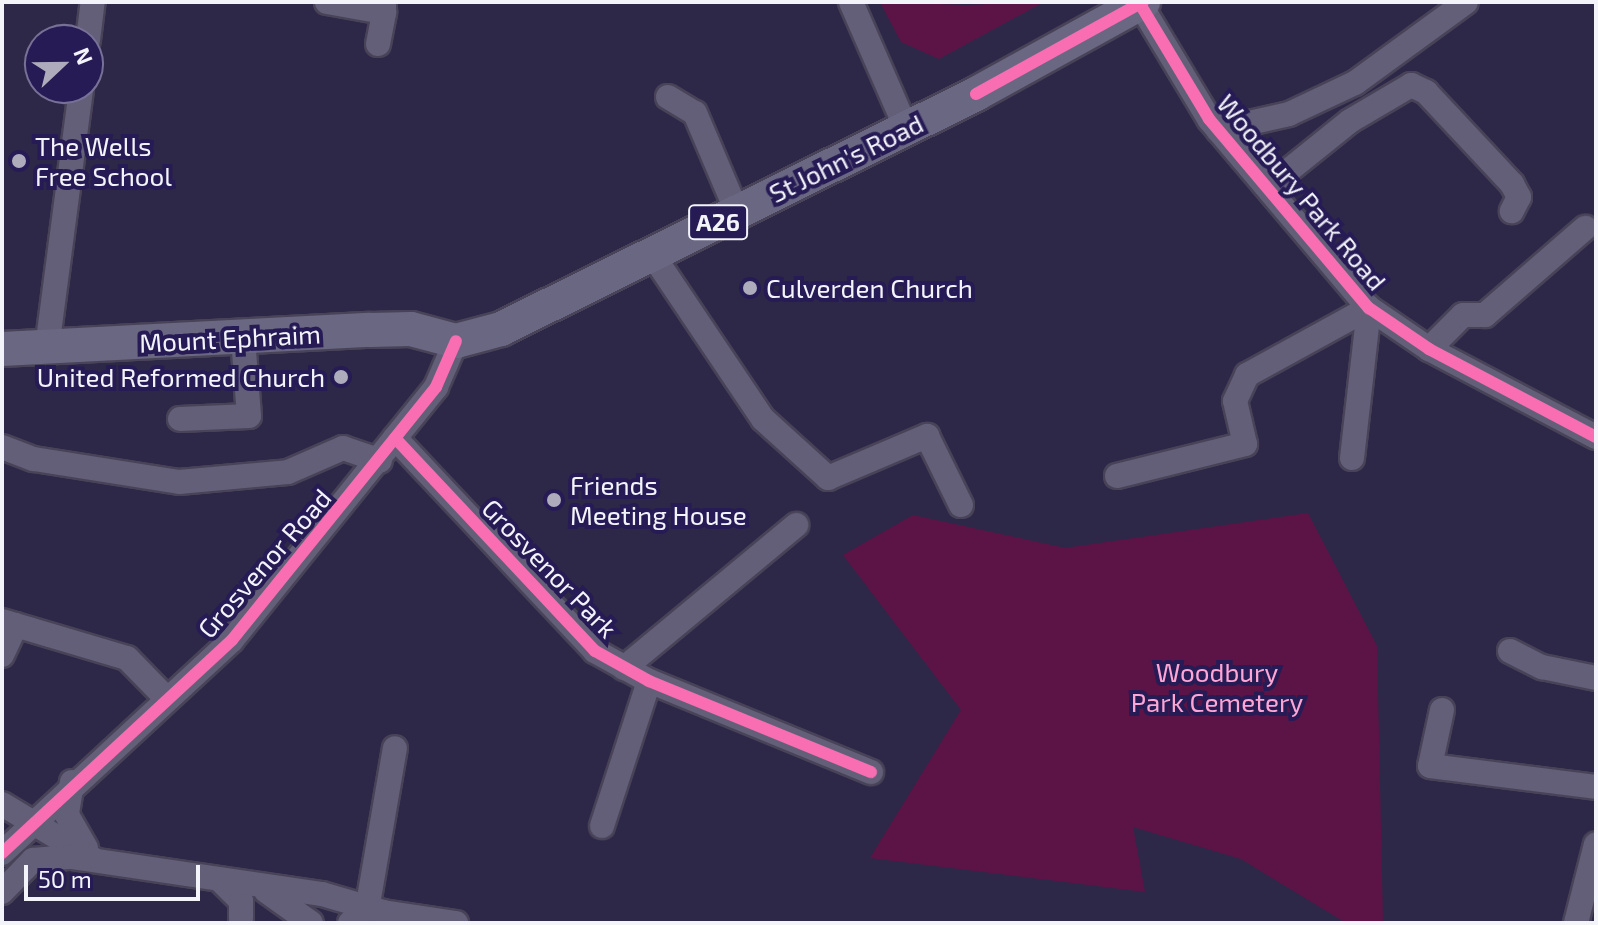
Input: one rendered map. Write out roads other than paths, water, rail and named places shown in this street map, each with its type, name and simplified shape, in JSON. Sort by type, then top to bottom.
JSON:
[{"type":"highway","name":"St John's Road","points":[[456,341],[501,329],[906,128],[1142,3]]},
{"type":"highway","name":"Mount Ephraim","points":[[2,349],[411,329],[456,341]]},
{"type":"street","points":[[90,24],[93,2]]},
{"type":"street","points":[[327,2],[384,7],[378,44]]},
{"type":"street","points":[[851,2],[906,128]]},
{"type":"street","points":[[1218,130],[1289,114],[1355,83],[1466,2]]},
{"type":"street","name":"Woodbury Park Road","points":[[1142,3],[1218,130],[1369,308],[1429,349],[1596,437]]},
{"type":"street","points":[[1268,187],[1350,121],[1414,85],[1512,184],[1519,197],[1512,211]]},
{"type":"street","points":[[668,97],[695,113],[737,212]]},
{"type":"street","points":[[47,348],[79,104]]},
{"type":"street","points":[[1429,349],[1463,315],[1485,315],[1585,228]]},
{"type":"street","points":[[652,254],[763,419],[828,478],[927,436],[961,505]]},
{"type":"street","points":[[1352,458],[1369,308]]},
{"type":"street","points":[[1117,476],[1245,444],[1235,401],[1247,375],[1369,308]]},
{"type":"street","points":[[180,419],[249,416],[243,338]]},
{"type":"street","name":"Grosvenor Road","points":[[2,853],[72,782],[232,640],[380,461],[436,387],[456,341]]},
{"type":"street","name":"Grosvenor Park","points":[[395,438],[595,651],[649,681],[871,772]]},
{"type":"street","points":[[2,447],[34,459],[179,482],[288,472],[343,448],[380,461]]},
{"type":"street","points":[[624,668],[796,525]]},
{"type":"street","points":[[2,655],[9,623],[127,658],[165,697]]},
{"type":"street","points":[[1510,651],[1596,678]]},
{"type":"street","points":[[602,826],[649,681]]},
{"type":"street","points":[[1442,710],[1430,766],[1596,787]]},
{"type":"street","points":[[375,908],[395,748]]},
{"type":"street","points":[[72,782],[72,831],[98,862]]},
{"type":"street","points":[[2,804],[36,819],[98,862]]},
{"type":"street","points":[[1576,923],[1596,844]]},
{"type":"street","points":[[2,892],[33,860],[98,862],[256,886],[456,923]]},
{"type":"street","points":[[222,882],[241,901],[241,918]]},
{"type":"street","points":[[256,886],[311,923]]},
{"type":"street","points":[[350,923],[375,908]]},
{"type":"place","name":"The Wells Free School","points":[[19,161]]},
{"type":"place","name":"Culverden Church","points":[[750,288]]},
{"type":"place","name":"United Reformed Church","points":[[341,377]]},
{"type":"place","name":"Friends Meeting House","points":[[554,500]]},
{"type":"park label","name":"Woodbury Park Cemetery","points":[[1217,687]]}]
